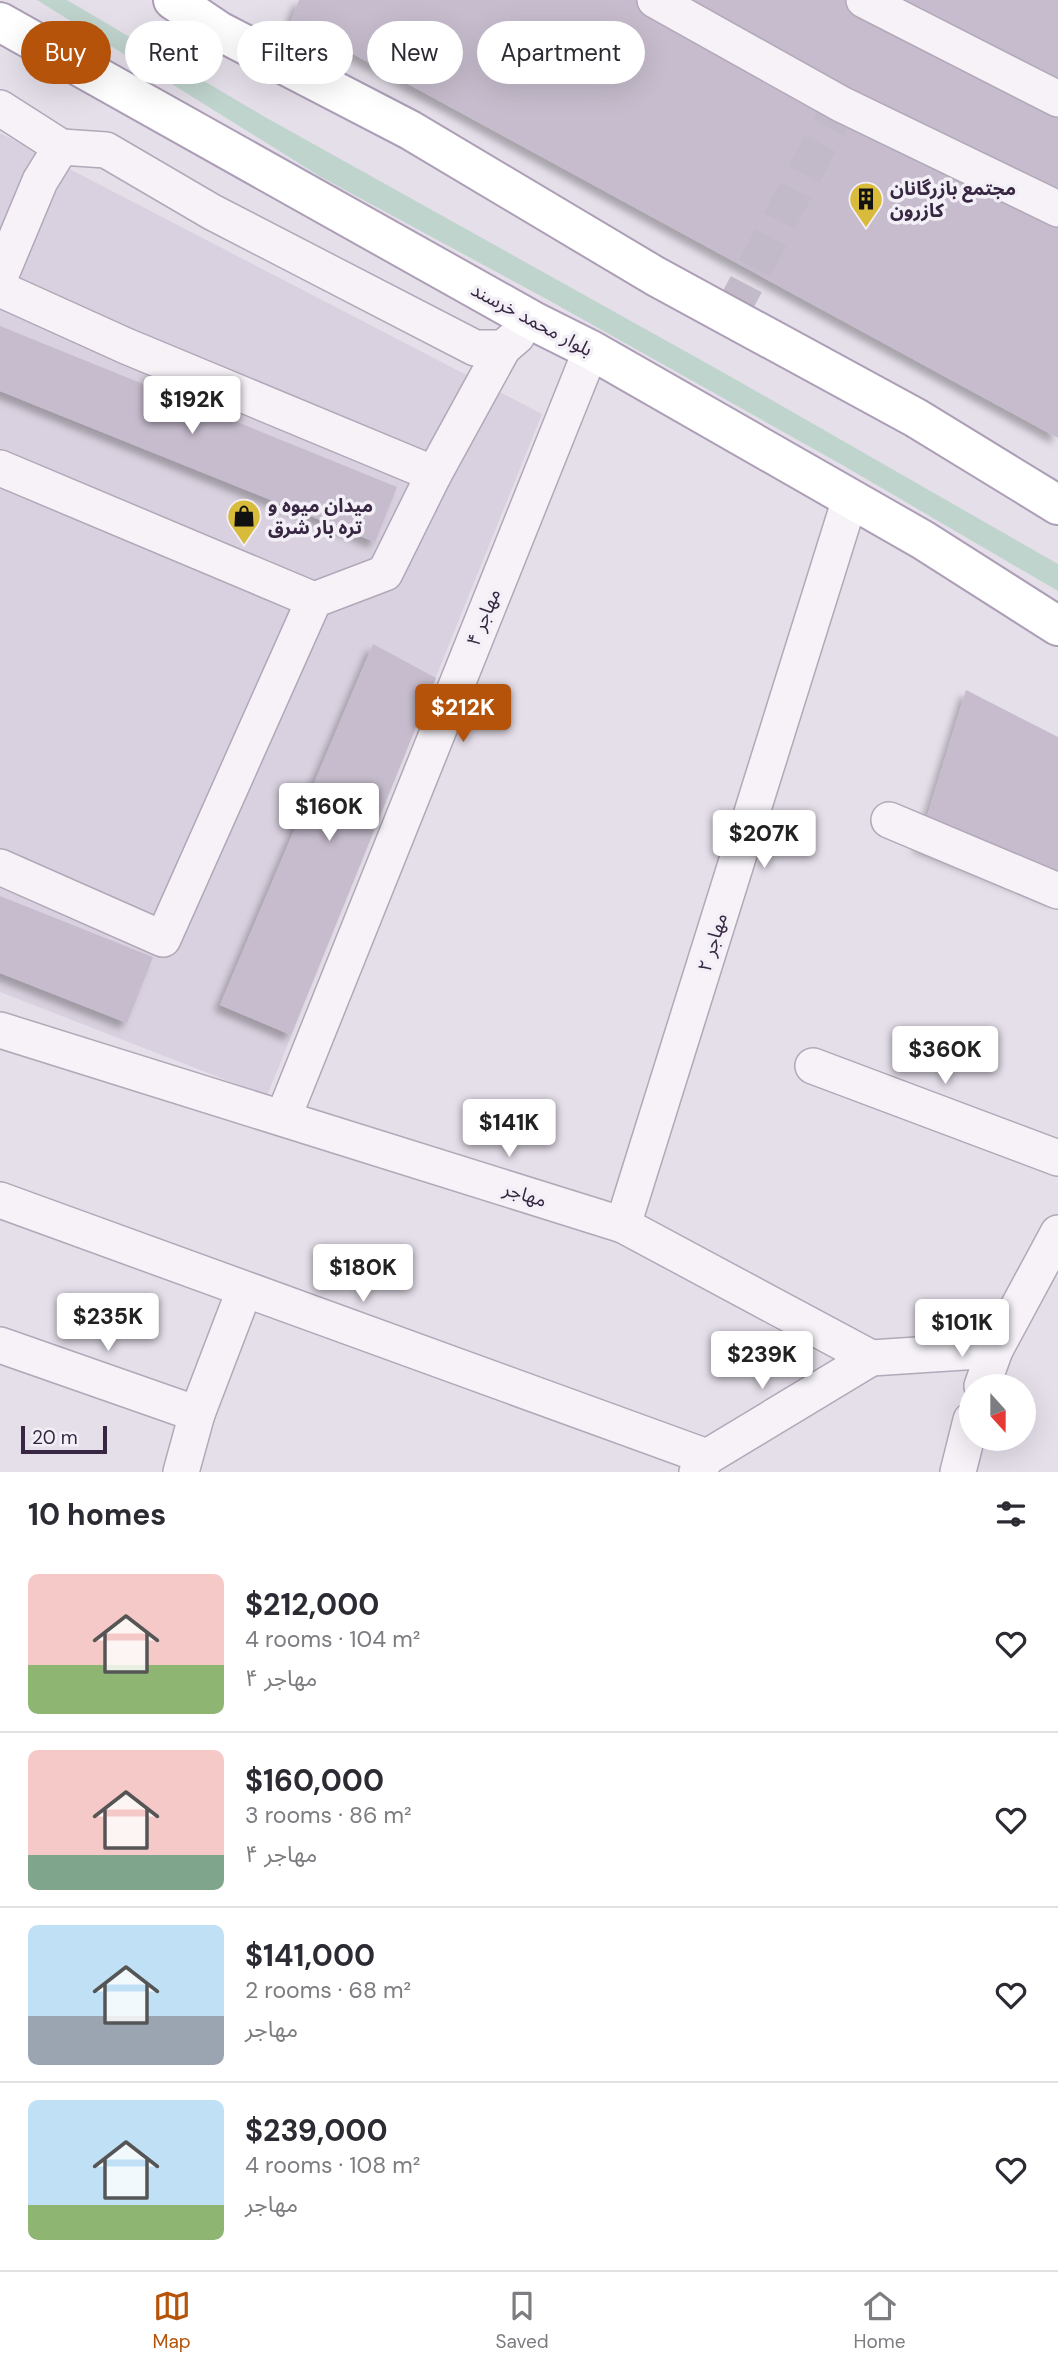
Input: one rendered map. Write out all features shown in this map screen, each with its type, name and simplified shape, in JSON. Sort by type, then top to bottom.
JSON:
[{"type":"main road","points":[[173,0],[230,37],[410,130],[654,276],[916,418],[1058,505]]},
{"type":"main road","name":"بلوار محمد خرسند","points":[[0,22],[535,322],[590,349],[1050,617]]},
{"type":"street","points":[[655,0],[841,104],[1058,209]]},
{"type":"street","points":[[864,0],[1058,99]]},
{"type":"street","points":[[0,108],[61,147],[106,149],[212,212],[475,348],[503,348]]},
{"type":"street","points":[[0,277],[40,181],[61,147]]},
{"type":"street","points":[[0,289],[126,346],[433,474]]},
{"type":"street","points":[[0,468],[314,600],[385,573],[433,474],[503,348],[535,322]]},
{"type":"street","name":"مهاجر ۴","points":[[283,1118],[590,349]]},
{"type":"street","name":"مهاجر ۲","points":[[624,1225],[850,499]]},
{"type":"street","points":[[0,867],[163,939],[314,600]]},
{"type":"street","points":[[888,820],[1058,891]]},
{"type":"street","name":"مهاجر","points":[[0,1030],[624,1225],[871,1358]]},
{"type":"street","points":[[813,1066],[1058,1158]]},
{"type":"street","points":[[0,1200],[702,1465],[871,1358],[995,1350]]},
{"type":"street","points":[[986,1374],[995,1350],[1058,1233]]},
{"type":"street","points":[[181,1472],[197,1414],[244,1291]]},
{"type":"street","points":[[0,1345],[197,1414]]},
{"type":"street","points":[[958,1472],[963,1451]]},
{"type":"shaded area","points":[[37,0],[67,0],[103,21],[71,21]]},
{"type":"shaded area","points":[[111,26],[125,34],[125,55],[111,46]]},
{"type":"shaded area","points":[[172,84],[209,84],[726,374],[1058,564],[1058,591],[844,466],[550,301],[321,177]]},
{"type":"shaded area","name":"میدان میوه و تره بار شرق","points":[[0,133],[542,414],[267,1096],[0,992]]},
{"type":"building","name":"مجتمع بازرگانان کازرون","points":[[299,0],[1058,0],[1058,438],[408,84],[463,84],[463,21],[367,21],[367,61],[353,54],[353,21],[291,20]]},
{"type":"building","points":[[0,326],[397,487],[375,542],[0,391]]},
{"type":"building","points":[[373,644],[436,678],[291,1035],[220,1005]]},
{"type":"building","points":[[966,690],[1058,737],[1058,900],[918,846]]},
{"type":"building","points":[[0,896],[153,957],[127,1023],[0,973]]},
{"type":"tunnel","points":[[730,315],[841,104]]},
{"type":"place","name":"مجتمع بازرگانان کازرون","points":[[866,229]]},
{"type":"place","name":"میدان میوه و تره بار شرق","points":[[244,546]]}]
